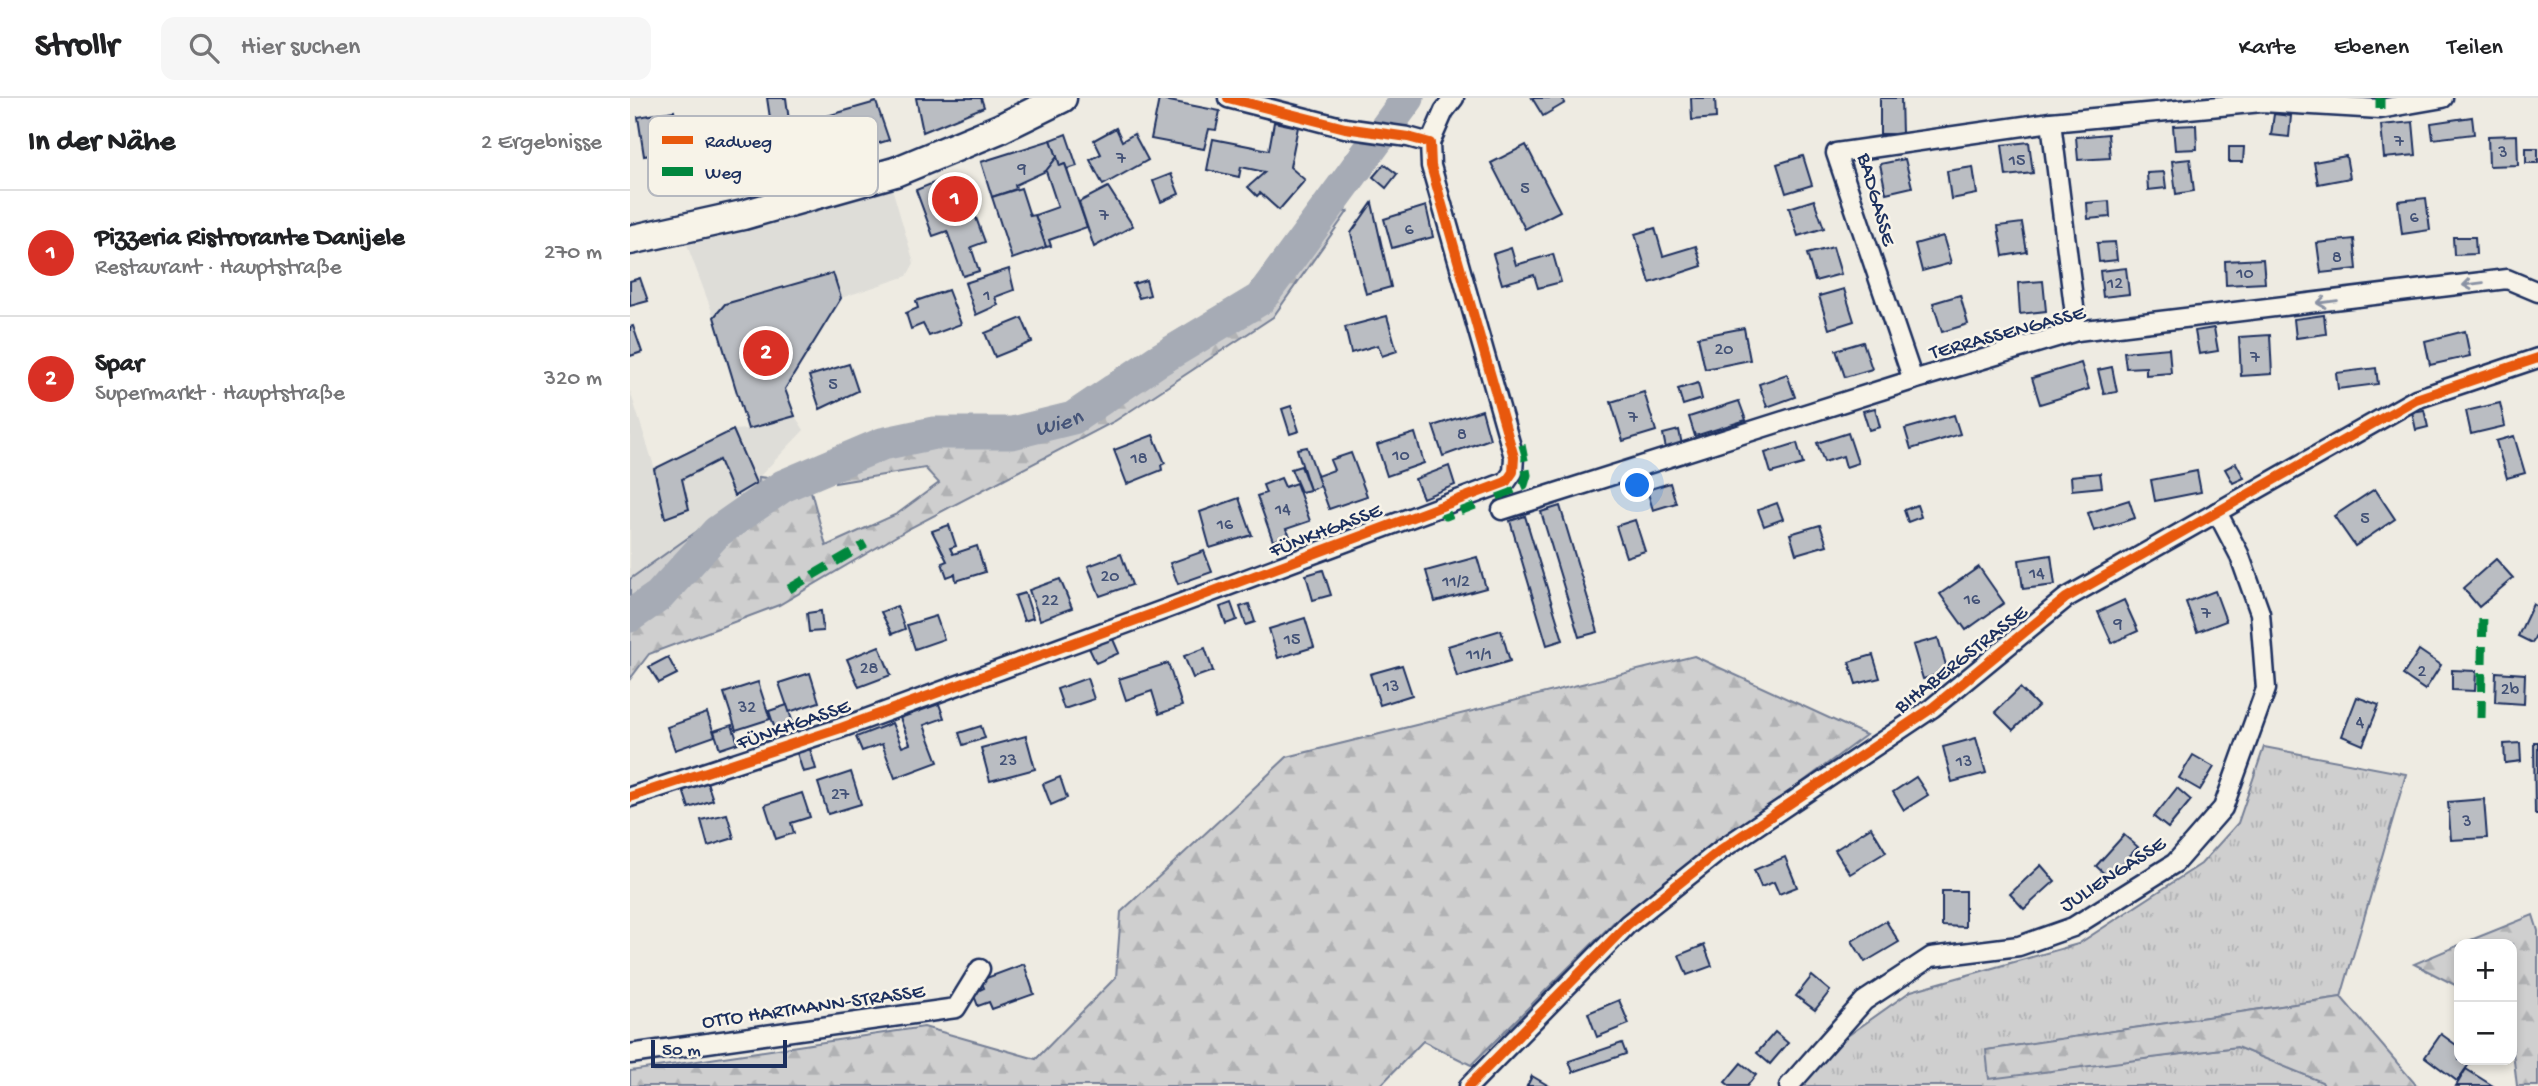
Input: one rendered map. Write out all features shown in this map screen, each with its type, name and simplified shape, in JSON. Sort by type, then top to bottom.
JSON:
[{"type":"main road","points":[[878,177],[999,129],[1062,98]]},
{"type":"main road","points":[[630,240],[743,215],[810,196]]},
{"type":"street","points":[[1228,98],[1345,128],[1430,143],[1444,111],[1454,98]]},
{"type":"street","name":"BADGASSE","points":[[1913,380],[1836,153],[2051,122],[2262,102],[2380,109],[2443,98]]},
{"type":"street","points":[[2051,122],[2077,331]]},
{"type":"street","name":"FÜNKHGASSE","points":[[630,797],[841,728],[1506,482],[1513,472],[1514,457],[1431,166],[1430,143]]},
{"type":"street","name":"TERRASSENGASSE","points":[[1502,510],[2077,331],[2507,279],[2538,292]]},
{"type":"street","name":"BIHABERGSTRASSE","points":[[1469,1086],[1628,924],[1721,849],[1932,708],[2066,598],[2416,399],[2538,358]]},
{"type":"street","name":"JULIENGASSE","points":[[1789,1086],[1864,1000],[1931,957],[2019,946],[2073,927],[2175,863],[2223,808],[2266,690],[2260,612],[2239,554],[2217,512]]},
{"type":"street","name":"OTTO HARTMANN-STRASSE","points":[[630,1054],[956,1008],[980,969]]},
{"type":"shaded area","points":[[892,188],[914,263],[907,276],[841,298],[785,389],[795,416],[804,430],[759,477],[758,488],[630,579],[630,391],[655,469],[733,430],[747,429],[714,317],[687,245],[863,196],[878,196],[878,192]]},
{"type":"green space","points":[[1348,211],[1273,317],[1115,421],[910,528],[779,605],[649,654],[630,679],[630,579],[758,488],[759,477],[809,484],[826,546],[897,514],[939,483],[925,468],[835,483],[837,472],[891,446],[1008,445],[1075,421],[1258,309],[1332,214]]},
{"type":"green space","points":[[1694,656],[1866,735],[1614,922],[1471,1065],[1423,1041],[1380,1086],[630,1086],[630,1071],[924,1027],[1036,1059],[1116,977],[1121,912],[1287,757]]},
{"type":"green space","points":[[2264,747],[2406,774],[2341,997],[1987,1050],[1989,1078],[2237,1047],[2323,1082],[2324,1086],[1797,1086],[1829,1049],[1911,991],[2078,944],[2201,864],[2238,823]]},
{"type":"green space","points":[[2533,915],[2538,931],[2538,1086],[2517,1086],[2514,1065],[2517,1065],[2517,939],[2473,939]]},
{"type":"green space","points":[[2454,947],[2454,984],[2414,964]]},
{"type":"green space","points":[[2341,997],[2417,1086],[2324,1086],[2322,1082],[2237,1047],[1989,1079],[1986,1050]]},
{"type":"building","points":[[767,98],[786,98],[788,116],[770,116]]},
{"type":"building","points":[[916,98],[981,98],[984,107],[923,132]]},
{"type":"building","points":[[1532,98],[1562,98],[1565,103],[1543,116]]},
{"type":"building","points":[[1691,98],[1715,98],[1716,118],[1692,120]]},
{"type":"building","points":[[1880,98],[1901,98],[1902,134],[1880,134]]},
{"type":"building","points":[[1159,99],[1220,111],[1216,130],[1209,129],[1204,149],[1151,139]]},
{"type":"building","points":[[876,102],[889,140],[878,143],[878,116],[827,116]]},
{"type":"building","points":[[674,111],[675,116],[648,116],[648,155],[644,156],[638,117]]},
{"type":"building","points":[[2274,114],[2291,116],[2289,137],[2271,135]]},
{"type":"building","points":[[2472,117],[2474,134],[2433,139],[2431,123]]},
{"type":"building","points":[[1274,122],[1298,127],[1290,167],[1305,180],[1279,210],[1260,193],[1257,196],[1248,187],[1265,172],[1241,167],[1239,177],[1207,170],[1213,139],[1269,150]]},
{"type":"building","points":[[2413,122],[2416,155],[2384,158],[2381,125]]},
{"type":"building","points":[[2196,125],[2197,149],[2175,150],[2173,126]]},
{"type":"building","points":[[1116,128],[1122,141],[1134,134],[1148,160],[1103,185],[1090,160],[1101,154],[1094,140]]},
{"type":"building","points":[[1066,134],[1077,166],[1067,169],[1065,164],[1060,166],[1051,140]]},
{"type":"building","points":[[2108,134],[2110,158],[2078,160],[2076,137]]},
{"type":"building","points":[[2517,135],[2518,165],[2489,166],[2488,136]]},
{"type":"building","points":[[1051,140],[1057,157],[1046,171],[1015,185],[1016,189],[992,197],[981,162]]},
{"type":"building","points":[[2029,142],[2033,173],[2006,176],[2002,145]]},
{"type":"building","points":[[1526,145],[1560,211],[1525,229],[1491,163]]},
{"type":"building","points":[[2229,147],[2244,147],[2243,162],[2229,162]]},
{"type":"building","points":[[2526,148],[2538,148],[2538,163],[2526,163]]},
{"type":"building","points":[[1803,156],[1812,185],[1786,193],[1777,164]]},
{"type":"building","points":[[2346,156],[2350,178],[2318,184],[2314,162]]},
{"type":"building","points":[[1057,157],[1060,166],[1065,164],[1087,227],[1049,240],[1051,246],[1046,247],[1035,215],[1058,207],[1046,171]]},
{"type":"building","points":[[1905,159],[1912,187],[1886,193],[1880,164]]},
{"type":"building","points":[[2190,159],[2194,191],[2176,194],[2172,161]]},
{"type":"building","points":[[1384,164],[1397,174],[1386,188],[1373,177]]},
{"type":"building","points":[[1973,167],[1977,194],[1951,199],[1947,171]]},
{"type":"building","points":[[2164,172],[2166,188],[2148,190],[2147,173]]},
{"type":"building","points":[[1171,174],[1179,194],[1161,202],[1153,181]]},
{"type":"building","points":[[936,182],[939,191],[963,183],[985,242],[971,247],[979,271],[963,276],[947,231],[933,236],[916,190]]},
{"type":"building","points":[[1108,187],[1133,226],[1094,247],[1079,202]]},
{"type":"building","points":[[1021,188],[1030,216],[1035,215],[1046,247],[1012,259],[992,197]]},
{"type":"building","points":[[2426,198],[2430,230],[2402,234],[2398,201]]},
{"type":"building","points":[[1814,200],[1824,228],[1798,236],[1789,208]]},
{"type":"building","points":[[2109,201],[2110,217],[2088,219],[2087,203]]},
{"type":"building","points":[[1372,203],[1391,287],[1366,294],[1351,233]]},
{"type":"building","points":[[1426,206],[1433,237],[1392,248],[1384,219]]},
{"type":"building","points":[[2022,223],[2027,252],[2003,256],[1998,226]]},
{"type":"building","points":[[1655,228],[1663,256],[1696,246],[1702,266],[1650,283],[1635,234]]},
{"type":"building","points":[[1943,236],[1951,263],[1922,271],[1915,244]]},
{"type":"building","points":[[2453,237],[2475,237],[2476,254],[2454,255]]},
{"type":"building","points":[[2354,239],[2357,269],[2321,273],[2317,243]]},
{"type":"building","points":[[2115,242],[2117,260],[2099,262],[2097,243]]},
{"type":"building","points":[[1833,247],[1841,274],[1815,281],[1807,254]]},
{"type":"building","points":[[1511,248],[1516,265],[1553,254],[1561,282],[1538,288],[1534,275],[1502,284],[1493,254]]},
{"type":"building","points":[[2263,259],[2265,283],[2226,285],[2225,261]]},
{"type":"building","points":[[2126,268],[2129,294],[2103,297],[2100,271]]},
{"type":"building","points":[[1009,269],[1014,290],[995,297],[998,305],[976,315],[965,283]]},
{"type":"building","points":[[833,273],[841,298],[785,389],[795,416],[748,429],[714,317],[725,304]]},
{"type":"building","points":[[640,278],[648,301],[630,306],[630,281]]},
{"type":"building","points":[[1146,280],[1150,295],[1139,298],[1133,284]]},
{"type":"building","points":[[2043,281],[2046,311],[2020,314],[2018,283]]},
{"type":"building","points":[[1844,289],[1854,321],[1829,329],[1819,296]]},
{"type":"building","points":[[948,290],[961,324],[929,336],[923,324],[911,329],[906,313],[918,308],[916,301]]},
{"type":"building","points":[[1960,295],[1968,324],[1942,332],[1933,303]]},
{"type":"building","points":[[2324,315],[2326,334],[2296,338],[2294,319]]},
{"type":"building","points":[[1387,316],[1397,351],[1382,356],[1378,345],[1351,353],[1345,327]]},
{"type":"building","points":[[1022,318],[1032,342],[995,357],[985,333]]},
{"type":"building","points":[[633,326],[642,352],[630,356],[630,327]]},
{"type":"building","points":[[1744,328],[1750,360],[1705,369],[1698,337]]},
{"type":"building","points":[[2214,328],[2218,351],[2199,354],[2195,331]]},
{"type":"building","points":[[2465,331],[2470,356],[2430,365],[2425,341]]},
{"type":"building","points":[[2270,335],[2272,374],[2241,376],[2239,337]]},
{"type":"building","points":[[1863,342],[1872,369],[1845,377],[1836,350]]},
{"type":"building","points":[[2169,348],[2171,373],[2146,375],[2146,367],[2126,368],[2124,352]]},
{"type":"building","points":[[2081,363],[2089,389],[2040,404],[2032,378]]},
{"type":"building","points":[[849,364],[858,391],[820,409],[809,376]]},
{"type":"building","points":[[2112,367],[2117,392],[2104,394],[2098,370]]},
{"type":"building","points":[[2376,368],[2378,384],[2338,389],[2336,373]]},
{"type":"building","points":[[1787,374],[1795,397],[1767,407],[1759,384]]},
{"type":"building","points":[[1698,383],[1702,399],[1683,405],[1678,389]]},
{"type":"building","points":[[1644,392],[1656,431],[1623,441],[1611,402]]},
{"type":"building","points":[[1739,401],[1746,420],[1695,436],[1689,417]]},
{"type":"building","points":[[2500,403],[2505,426],[2471,434],[2466,411]]},
{"type":"building","points":[[1291,406],[1299,431],[1290,434],[1282,409]]},
{"type":"building","points":[[1875,408],[1880,427],[1869,430],[1863,411]]},
{"type":"building","points":[[1482,410],[1490,439],[1443,456],[1433,426]]},
{"type":"building","points":[[2424,410],[2428,427],[2416,430],[2412,412]]},
{"type":"building","points":[[1954,415],[1960,434],[1911,449],[1905,429]]},
{"type":"building","points":[[733,430],[756,483],[734,496],[719,460],[682,479],[689,509],[665,518],[654,469]]},
{"type":"building","points":[[1679,430],[1682,445],[1666,449],[1663,434]]},
{"type":"building","points":[[1415,433],[1424,463],[1387,476],[1377,445]]},
{"type":"building","points":[[1848,433],[1858,463],[1846,467],[1843,456],[1824,462],[1817,443]]},
{"type":"building","points":[[1153,435],[1165,463],[1161,465],[1162,470],[1127,484],[1114,450]]},
{"type":"building","points":[[2514,436],[2525,473],[2507,478],[2496,441]]},
{"type":"building","points":[[1797,443],[1803,464],[1771,473],[1765,453]]},
{"type":"building","points":[[1307,447],[1321,486],[1310,490],[1297,449]]},
{"type":"building","points":[[1351,453],[1367,496],[1329,509],[1317,476],[1334,470],[1330,460]]},
{"type":"building","points":[[2236,463],[2244,478],[2233,483],[2225,469]]},
{"type":"building","points":[[1301,466],[1310,490],[1301,492],[1291,469]]},
{"type":"building","points":[[1449,466],[1455,485],[1423,498],[1415,479]]},
{"type":"building","points":[[2197,471],[2201,492],[2155,501],[2151,480]]},
{"type":"building","points":[[2100,473],[2102,487],[2072,490],[2071,476]]},
{"type":"building","points":[[1281,478],[1285,487],[1296,483],[1310,521],[1286,529],[1290,536],[1273,541],[1257,496],[1266,493],[1263,485]]},
{"type":"building","points":[[1670,483],[1676,503],[1653,510],[1647,490]]},
{"type":"building","points":[[2375,489],[2395,519],[2355,546],[2334,516]]},
{"type":"building","points":[[1239,498],[1252,535],[1210,548],[1200,512]]},
{"type":"building","points":[[2129,500],[2135,518],[2094,531],[2088,513]]},
{"type":"building","points":[[1777,503],[1783,519],[1764,526],[1758,510]]},
{"type":"building","points":[[1917,505],[1921,517],[1908,522],[1904,510]]},
{"type":"building","points":[[1560,506],[1598,632],[1579,637],[1541,512]]},
{"type":"building","points":[[1525,516],[1563,640],[1547,645],[1510,521]]},
{"type":"building","points":[[1635,520],[1645,551],[1626,557],[1616,526]]},
{"type":"building","points":[[949,525],[956,546],[950,548],[953,554],[977,546],[985,572],[956,581],[955,574],[947,577],[942,563],[947,561],[932,531]]},
{"type":"building","points":[[1820,525],[1827,545],[1796,554],[1790,534]]},
{"type":"building","points":[[1204,551],[1212,572],[1178,584],[1170,563]]},
{"type":"building","points":[[1121,554],[1132,585],[1100,596],[1088,566]]},
{"type":"building","points":[[2051,555],[2055,585],[2023,589],[2019,560]]},
{"type":"building","points":[[1477,557],[1486,588],[1435,602],[1426,571]]},
{"type":"building","points":[[2496,559],[2513,578],[2479,607],[2463,588]]},
{"type":"building","points":[[1979,567],[2004,603],[1966,630],[1940,594]]},
{"type":"building","points":[[1323,570],[1331,595],[1313,600],[1306,575]]},
{"type":"building","points":[[1060,579],[1072,608],[1040,620],[1029,590]]},
{"type":"building","points":[[2215,591],[2226,621],[2197,632],[2186,602]]},
{"type":"building","points":[[1025,593],[1033,618],[1024,621],[1015,596]]},
{"type":"building","points":[[2124,600],[2138,631],[2112,643],[2098,612]]},
{"type":"building","points":[[1231,603],[1237,620],[1226,624],[1220,607]]},
{"type":"building","points":[[1249,604],[1255,622],[1246,625],[1240,607]]},
{"type":"building","points":[[2533,604],[2538,607],[2538,631],[2532,643],[2518,636]]},
{"type":"building","points":[[897,606],[905,629],[892,634],[881,612]]},
{"type":"building","points":[[821,611],[823,631],[809,632],[807,613]]},
{"type":"building","points":[[936,616],[944,639],[915,649],[907,625]]},
{"type":"building","points":[[1305,618],[1314,647],[1278,658],[1269,629]]},
{"type":"building","points":[[1501,630],[1510,661],[1457,677],[1448,646]]},
{"type":"building","points":[[1112,637],[1119,653],[1096,663],[1089,648]]},
{"type":"building","points":[[1938,638],[1948,672],[1923,679],[1913,645]]},
{"type":"building","points":[[879,646],[891,675],[859,687],[847,659]]},
{"type":"building","points":[[1205,648],[1213,671],[1193,678],[1184,656]]},
{"type":"building","points":[[2419,650],[2441,665],[2425,690],[2403,675]]},
{"type":"building","points":[[1873,655],[1880,678],[1856,684],[1849,662]]},
{"type":"building","points":[[668,657],[677,674],[659,683],[649,667]]},
{"type":"building","points":[[1168,663],[1182,706],[1159,714],[1152,691],[1126,700],[1119,679]]},
{"type":"building","points":[[1402,665],[1412,695],[1380,705],[1370,674]]},
{"type":"building","points":[[2452,670],[2476,671],[2475,691],[2452,690]]},
{"type":"building","points":[[2496,672],[2525,674],[2524,704],[2495,702]]},
{"type":"building","points":[[810,673],[819,702],[789,712],[779,683]]},
{"type":"building","points":[[1087,678],[1094,699],[1064,709],[1057,689]]},
{"type":"building","points":[[758,682],[770,719],[736,730],[724,693]]},
{"type":"building","points":[[2020,688],[2038,706],[2013,730],[1995,712]]},
{"type":"building","points":[[2357,697],[2379,705],[2363,745],[2342,736]]},
{"type":"building","points":[[939,704],[944,718],[924,725],[938,762],[895,778],[882,744],[862,751],[856,737],[892,723],[902,747],[910,744],[900,718]]},
{"type":"building","points":[[787,705],[793,723],[775,729],[769,711]]},
{"type":"building","points":[[707,713],[715,736],[675,750],[667,727]]},
{"type":"building","points":[[732,725],[738,743],[720,749],[714,731]]},
{"type":"building","points":[[981,726],[985,738],[963,745],[959,733]]},
{"type":"building","points":[[1026,736],[1035,769],[990,781],[981,748]]},
{"type":"building","points":[[1976,738],[1986,773],[1952,782],[1943,747]]},
{"type":"building","points":[[2534,742],[2538,742],[2538,814],[2535,814]]},
{"type":"building","points":[[2520,743],[2521,761],[2505,763],[2504,744]]},
{"type":"building","points":[[810,749],[816,769],[803,772],[797,753]]},
{"type":"building","points":[[2193,755],[2214,767],[2200,790],[2179,778]]},
{"type":"building","points":[[851,772],[861,804],[828,814],[818,783]]},
{"type":"building","points":[[1060,777],[1067,798],[1051,805],[1043,784]]},
{"type":"building","points":[[1916,777],[1928,795],[1904,810],[1893,792]]},
{"type":"building","points":[[707,782],[713,800],[689,808],[683,790]]},
{"type":"building","points":[[2177,788],[2191,800],[2168,828],[2154,817]]},
{"type":"building","points":[[802,793],[810,817],[791,823],[794,833],[776,839],[765,805]]},
{"type":"building","points":[[2484,799],[2487,838],[2451,840],[2448,802]]},
{"type":"building","points":[[727,814],[734,838],[708,846],[701,820]]},
{"type":"building","points":[[1871,827],[1886,852],[1850,874],[1835,850]]},
{"type":"building","points":[[2124,835],[2138,847],[2109,878],[2096,866]]},
{"type":"building","points":[[1785,857],[1797,887],[1779,894],[1774,882],[1761,887],[1754,870]]},
{"type":"building","points":[[2041,865],[2055,881],[2024,909],[2010,894]]},
{"type":"building","points":[[1942,891],[1965,891],[1965,927],[1942,926]]},
{"type":"building","points":[[1886,921],[1899,942],[1865,962],[1852,941]]},
{"type":"building","points":[[1704,945],[1712,966],[1687,975],[1679,955]]},
{"type":"building","points":[[1024,964],[1034,994],[992,1009],[989,1002],[978,1006],[973,993],[984,988],[981,980]]},
{"type":"building","points":[[1812,976],[1830,991],[1815,1010],[1796,996]]},
{"type":"building","points":[[1619,1000],[1629,1024],[1597,1037],[1588,1013]]},
{"type":"building","points":[[1775,1032],[1788,1043],[1770,1064],[1757,1053]]},
{"type":"building","points":[[2441,1034],[2454,1043],[2454,1065],[2468,1065],[2457,1081],[2425,1057]]},
{"type":"building","points":[[1622,1043],[1626,1054],[1573,1072],[1569,1061]]},
{"type":"building","points":[[1741,1063],[1756,1075],[1747,1086],[1730,1086],[1725,1082]]},
{"type":"building","points":[[2466,1069],[2493,1086],[2456,1086]]},
{"type":"building","points":[[1532,1076],[1549,1086],[1527,1086]]},
{"type":"waterway","name":"Wien","points":[[630,616],[659,596],[717,532],[783,486],[882,444],[934,433],[1012,433],[1073,418],[1157,361],[1260,299],[1408,98]]},
{"type":"marked path","points":[[2380,98],[2380,109]]},
{"type":"marked path","points":[[1497,496],[1524,485],[1527,475],[1521,445]]},
{"type":"marked path","points":[[1438,507],[1446,516],[1475,505]]},
{"type":"marked path","points":[[789,589],[866,544]]},
{"type":"marked path","points":[[2481,718],[2483,613]]},
{"type":"cycle path","points":[[630,797],[841,728],[1506,482],[1513,472],[1514,457],[1431,166],[1430,143],[1345,128],[1228,98]]},
{"type":"cycle path","points":[[1469,1086],[1628,924],[1722,849],[1932,708],[2066,598],[2416,399],[2538,358]]},
{"type":"place","name":"Pizzeria Ristrorante Danijele","points":[[955,199]]},
{"type":"place","name":"Spar","points":[[766,353]]}]
